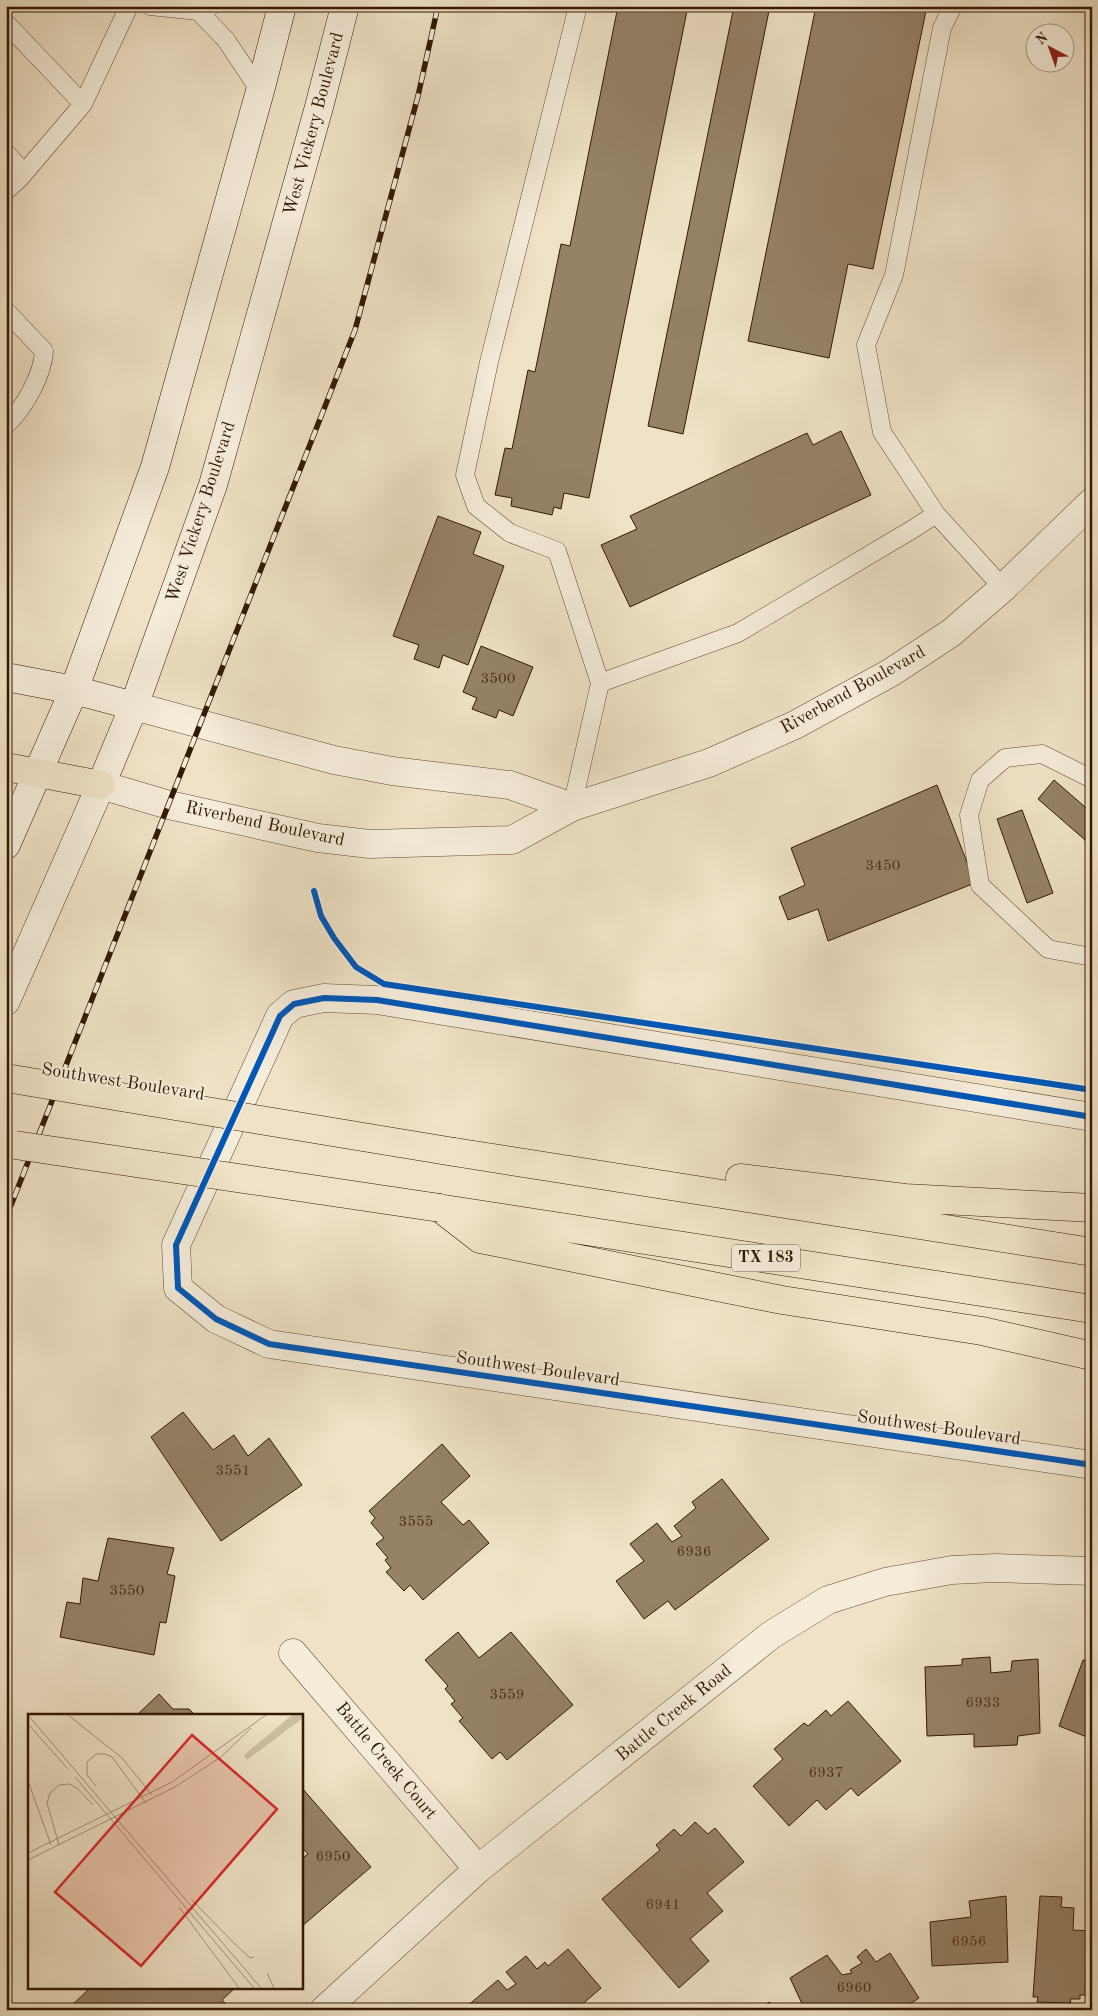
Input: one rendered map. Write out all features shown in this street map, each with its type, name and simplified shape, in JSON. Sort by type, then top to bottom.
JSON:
[{"type":"highway","points":[[6,767],[101,785]]},
{"type":"highway","name":"Southwest Boulevard","points":[[6,1078],[454,1152],[496,1157],[1092,1252]]},
{"type":"highway","name":"TX 183","points":[[9,1145],[440,1208],[1092,1309]]},
{"type":"highway","points":[[496,1157],[568,1158],[905,1198],[1092,1208]]},
{"type":"highway","points":[[440,1208],[480,1239],[782,1300],[982,1331],[1092,1356]]},
{"type":"street","points":[[6,845],[74,690],[155,467],[282,6]]},
{"type":"street","name":"West Vickery Boulevard","points":[[6,1001],[134,706],[214,486],[319,107],[345,6]]},
{"type":"street","name":"Riverbend Boulevard","points":[[101,785],[169,805],[318,838],[370,844],[512,840],[572,807],[709,763],[795,725],[905,663],[951,633],[1003,588],[1092,502]]},
{"type":"street","points":[[6,677],[74,690],[334,760],[392,771],[510,786],[572,807]]},
{"type":"street","name":"Southwest Boulevard","points":[[1092,1117],[378,1000],[324,998],[294,1004],[280,1016],[176,1245],[178,1288],[216,1319],[269,1344],[1092,1466]]},
{"type":"street","name":"Battle Creek Road","points":[[324,2010],[478,1869],[771,1635],[828,1600],[884,1582],[952,1570],[995,1568],[1092,1571]]},
{"type":"street","name":"Battle Creek Court","points":[[293,1652],[478,1869]]},
{"type":"lane","points":[[6,191],[24,173],[83,104],[129,6]]},
{"type":"lane","points":[[150,6],[205,9],[260,91]]},
{"type":"lane","points":[[572,807],[600,683],[557,551],[510,533],[476,506],[465,475],[489,362],[578,6]]},
{"type":"lane","points":[[953,6],[942,28],[894,275],[866,345],[882,432],[936,514],[1003,588]]},
{"type":"lane","points":[[6,23],[83,104]]},
{"type":"lane","points":[[6,153],[24,173]]},
{"type":"lane","points":[[6,311],[44,352],[44,360],[26,404],[16,417],[6,425]]},
{"type":"lane","points":[[600,683],[738,633],[936,514]]},
{"type":"lane","points":[[1092,780],[1042,754],[1005,758],[980,780],[969,815],[980,885],[1048,949],[1092,957]]},
{"type":"building","points":[[618,6],[688,6],[589,498],[564,493],[561,509],[554,507],[552,515],[511,506],[512,498],[495,495],[505,448],[512,449],[528,370],[535,372],[561,244],[570,246]]},
{"type":"building","points":[[734,6],[770,6],[683,434],[648,426]]},
{"type":"building","points":[[816,6],[927,6],[873,269],[848,264],[829,358],[748,341]]},
{"type":"building","points":[[841,431],[871,495],[630,607],[601,545],[637,529],[630,516],[807,433],[813,445]]},
{"type":"building","points":[[438,516],[481,532],[473,554],[504,566],[468,665],[443,655],[439,668],[414,659],[419,645],[393,636]]},
{"type":"building","points":[[481,646],[533,667],[513,716],[499,710],[496,718],[472,709],[477,698],[463,692]]},
{"type":"building","points":[[1054,780],[1092,813],[1092,846],[1038,799]]},
{"type":"building","points":[[937,785],[975,883],[828,941],[818,909],[788,920],[779,897],[805,885],[791,848]]},
{"type":"building","points":[[1022,810],[1053,893],[1027,903],[997,819]]},
{"type":"building","points":[[183,1412],[213,1450],[234,1435],[248,1456],[269,1438],[302,1485],[221,1541],[151,1437]]},
{"type":"building","points":[[442,1444],[470,1476],[441,1502],[463,1525],[469,1520],[489,1543],[423,1600],[410,1585],[404,1591],[386,1572],[391,1568],[385,1560],[388,1558],[376,1544],[384,1538],[371,1523],[375,1518],[369,1511]]},
{"type":"building","points":[[722,1479],[769,1539],[675,1610],[668,1601],[644,1619],[616,1581],[644,1561],[630,1544],[657,1523],[672,1542],[682,1536],[674,1526],[696,1508],[692,1502]]},
{"type":"building","points":[[108,1538],[174,1548],[167,1574],[175,1576],[166,1623],[160,1622],[154,1655],[60,1637],[67,1602],[80,1604],[83,1578],[98,1581]]},
{"type":"building","points":[[458,1632],[479,1658],[511,1632],[573,1705],[507,1760],[500,1752],[492,1759],[459,1721],[463,1718],[451,1704],[455,1701],[445,1689],[448,1686],[425,1660]]},
{"type":"building","points":[[990,1657],[991,1673],[1011,1671],[1012,1661],[1038,1659],[1040,1733],[1018,1736],[1017,1745],[974,1747],[974,1734],[927,1736],[925,1667],[962,1665],[962,1659]]},
{"type":"building","points":[[1083,1660],[1092,1662],[1092,1739],[1059,1726]]},
{"type":"building","points":[[159,1694],[173,1709],[189,1709],[194,1714],[138,1714]]},
{"type":"building","points":[[848,1701],[901,1761],[858,1796],[851,1788],[826,1810],[817,1800],[789,1826],[753,1786],[783,1759],[774,1749],[804,1723],[808,1726],[826,1710],[831,1716]]},
{"type":"building","points":[[302,1788],[371,1867],[302,1926],[302,1858],[308,1854],[302,1847]]},
{"type":"building","points":[[695,1822],[708,1834],[715,1828],[744,1862],[707,1893],[723,1911],[690,1939],[709,1961],[679,1988],[602,1899],[660,1850],[656,1845],[674,1829],[681,1836]]},
{"type":"building","points":[[1006,1896],[1008,1962],[932,1966],[930,1922],[971,1917],[969,1901]]},
{"type":"building","points":[[1040,1896],[1062,1897],[1061,1907],[1074,1908],[1073,1930],[1092,1931],[1092,2000],[1090,2000],[1089,1995],[1080,1995],[1080,1999],[1070,1999],[1071,2003],[1037,2002],[1038,1997],[1033,1997]]},
{"type":"building","points":[[568,1949],[601,1988],[578,2008],[580,2010],[468,2010],[466,2007],[498,1980],[507,1990],[516,1984],[506,1972],[526,1956],[537,1969],[545,1962],[548,1966]]},
{"type":"building","points":[[866,1949],[876,1962],[890,1953],[919,1998],[901,2010],[805,2010],[790,1978],[827,1955],[842,1975],[852,1973],[850,1970],[862,1963],[857,1957]]},
{"type":"building","points":[[90,1988],[235,1988],[222,2000],[228,2006],[224,2010],[67,2010]]},
{"type":"building","points":[[769,2002],[776,2010],[760,2010]]},
{"type":"railway","points":[[6,1218],[355,330],[418,96],[438,6]]},
{"type":"cycle path","points":[[314,891],[321,916],[334,938],[356,967],[384,984],[1092,1090]]},
{"type":"cycle path","points":[[1092,1117],[377,1000],[324,998],[294,1004],[280,1016],[176,1245],[178,1288],[216,1319],[269,1344],[1092,1465]]}]
